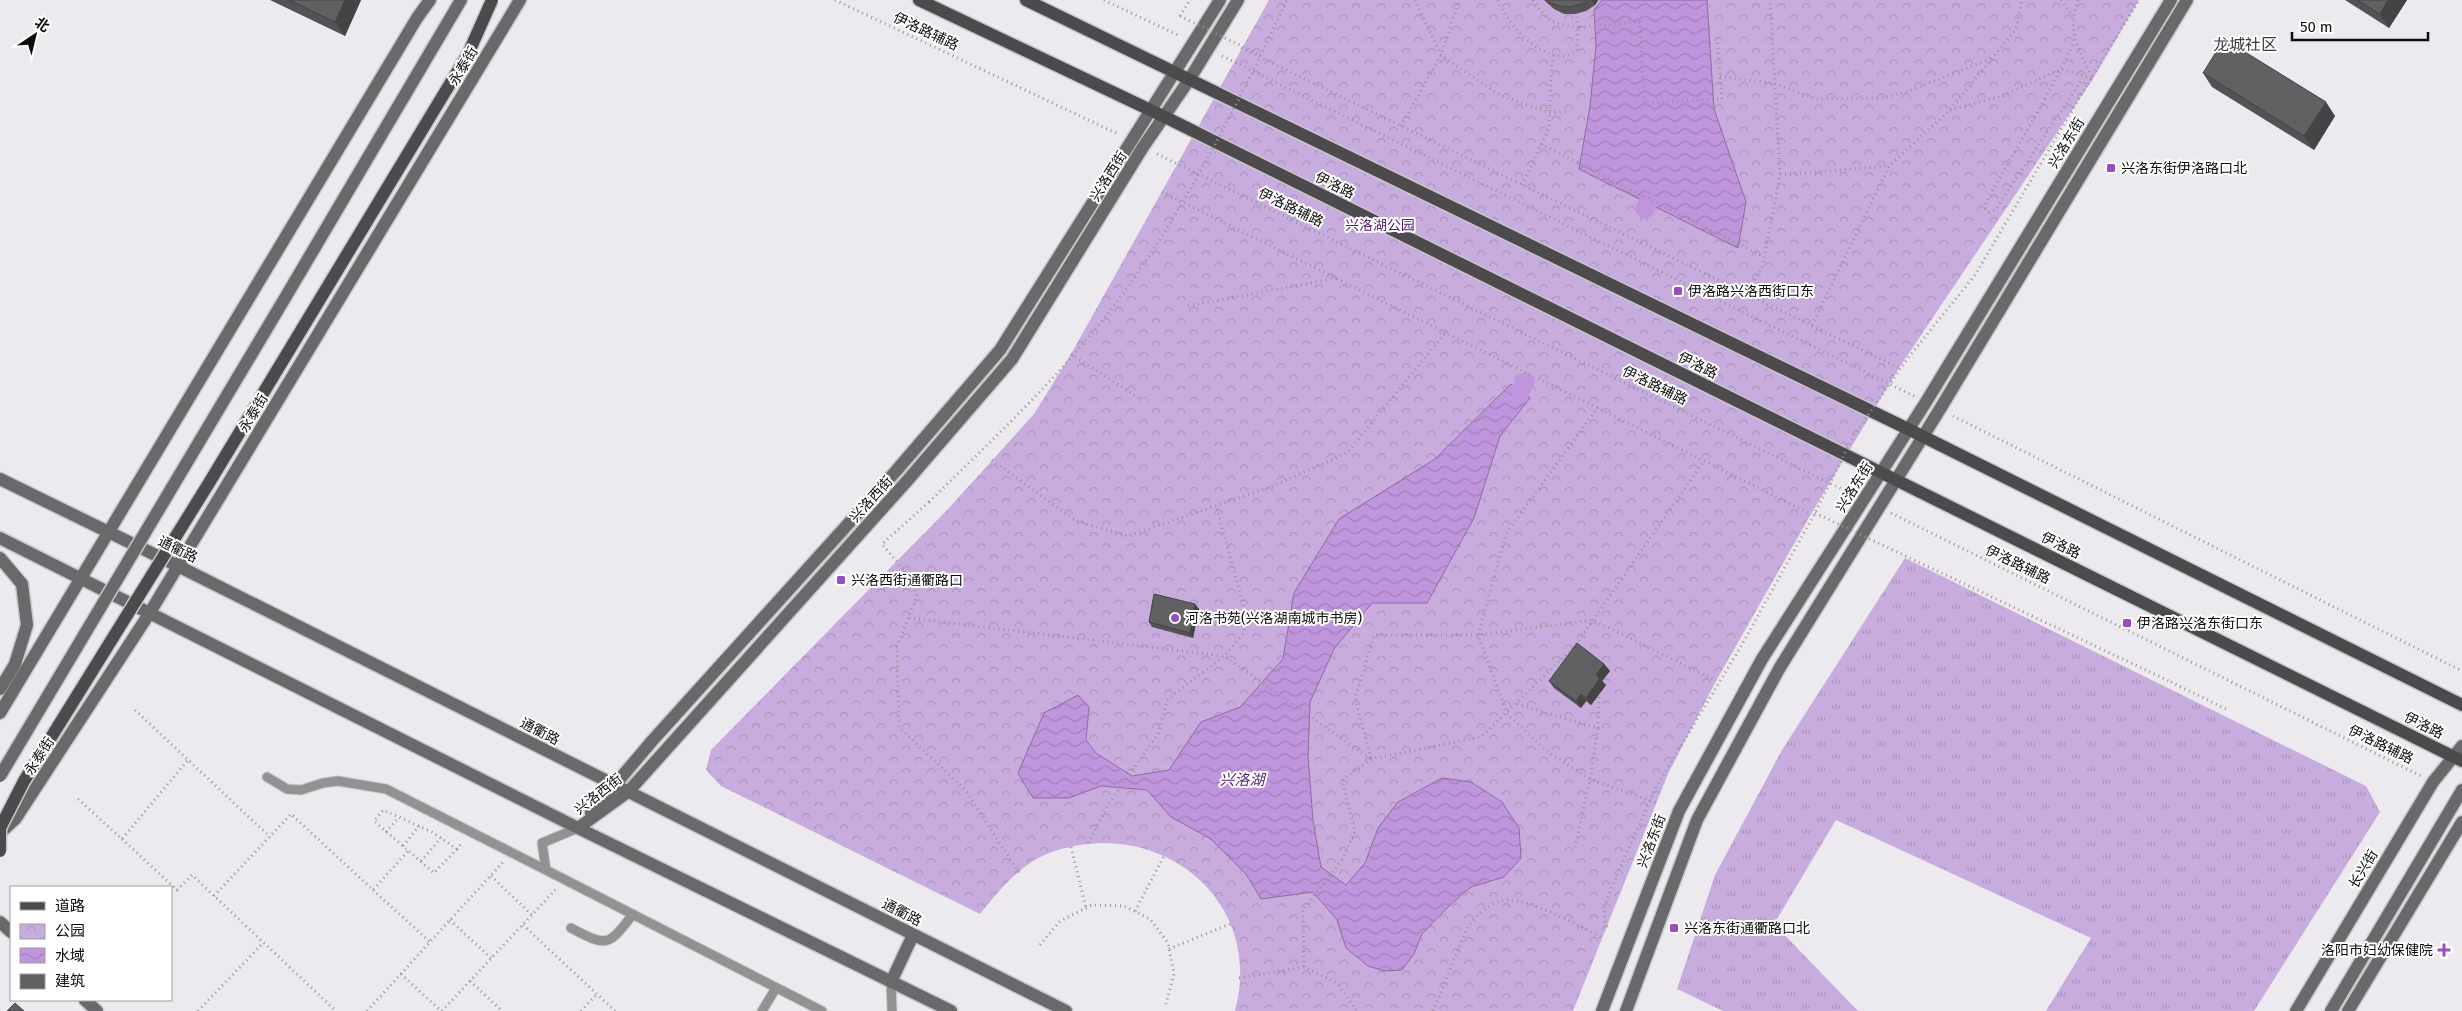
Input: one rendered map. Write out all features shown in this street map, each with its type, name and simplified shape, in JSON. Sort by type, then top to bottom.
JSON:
[{"type":"main road","points":[[0,850],[0,828],[24,781],[189,516],[468,54],[492,0]]},
{"type":"main road","name":"伊洛路","points":[[919,0],[1165,117],[2458,759]]},
{"type":"main road","points":[[1026,0],[1908,429],[2462,705]]},
{"type":"street","points":[[0,713],[430,0]]},
{"type":"street","points":[[0,776],[454,15],[461,0]]},
{"type":"street","name":"永泰街","points":[[0,833],[16,818],[149,614],[520,0]]},
{"type":"street","name":"兴洛西街","points":[[578,828],[614,785],[896,471],[1000,350],[1131,140],[1176,73],[1220,0]]},
{"type":"street","name":"兴洛西街","points":[[578,828],[628,792],[907,481],[1012,359],[1143,147],[1189,80],[1238,0]]},
{"type":"street","name":"兴洛东街","points":[[1602,1011],[1679,811],[1762,659],[1926,402],[2171,0]]},
{"type":"street","points":[[1626,1011],[1697,820],[1779,669],[1878,506],[1940,409],[2187,0]]},
{"type":"street","name":"通衢路","points":[[0,479],[178,566],[1066,1011]]},
{"type":"street","points":[[0,538],[578,828],[950,1011]]},
{"type":"street","points":[[0,558],[22,584],[27,624],[14,664],[0,689]]},
{"type":"street","name":"长兴街","points":[[2296,1011],[2433,782],[2458,759],[2462,746]]},
{"type":"street","points":[[2331,1011],[2462,790]]},
{"type":"street","points":[[0,850],[16,818]]},
{"type":"street","points":[[2348,1011],[2462,822]]},
{"type":"street","points":[[0,922],[10,931]]},
{"type":"street","points":[[891,982],[913,935]]},
{"type":"street","points":[[86,1001],[97,1011]]},
{"type":"lane","points":[[268,777],[288,788],[301,790],[323,782],[338,781],[386,789],[822,1011]]},
{"type":"lane","points":[[546,870],[542,844],[578,828]]},
{"type":"lane","points":[[571,928],[597,942],[609,940],[620,931],[633,914]]},
{"type":"lane","points":[[891,982],[892,1011]]},
{"type":"lane","points":[[762,1011],[776,988]]},
{"type":"path","name":"伊洛路辅路","points":[[835,0],[1131,140]]},
{"type":"path","points":[[1104,0],[1195,42]]},
{"type":"path","points":[[1190,0],[1180,16],[1260,55]]},
{"type":"path","points":[[1019,873],[966,791],[899,727],[897,646],[917,596],[909,576],[882,544],[929,502],[1034,400],[1115,304],[1165,233],[1195,182],[1287,0]]},
{"type":"path","points":[[1415,0],[1441,54],[1501,96],[1551,113],[1567,111]]},
{"type":"path","points":[[1401,126],[1441,54],[1459,0]]},
{"type":"path","points":[[1498,0],[1510,23],[1526,40],[1554,54],[1571,55],[1577,50],[1578,27],[1575,7]]},
{"type":"path","points":[[1533,0],[1548,20],[1562,26],[1578,27],[1640,22],[1644,103],[1722,100],[1717,38]]},
{"type":"path","points":[[1745,292],[1762,268],[1780,175],[1770,0]]},
{"type":"path","points":[[1812,325],[1889,166],[1950,110],[2016,29],[2022,0]]},
{"type":"path","points":[[2060,0],[2072,15]]},
{"type":"path","points":[[1950,110],[2002,96],[2061,69],[2093,79],[2075,42],[2072,15],[2078,0]]},
{"type":"path","points":[[1607,927],[1603,917],[1604,910],[1617,875],[1656,787],[1740,648],[1854,435],[1908,358],[1974,276],[2139,0]]},
{"type":"path","points":[[2075,42],[2046,99],[1986,202],[1985,208],[1989,212],[1995,210],[2081,81],[2087,85]]},
{"type":"path","points":[[1241,48],[1899,368]]},
{"type":"path","points":[[1208,49],[1926,402]]},
{"type":"path","points":[[1522,185],[1549,128],[1551,75],[1554,54]]},
{"type":"path","points":[[1720,76],[1776,84],[1816,99],[1884,98],[1909,91],[1992,58]]},
{"type":"path","points":[[1541,144],[1764,257]]},
{"type":"path","name":"伊洛路辅路","points":[[1143,147],[1864,499]]},
{"type":"path","points":[[1780,175],[1889,166]]},
{"type":"path","points":[[1162,192],[1447,331],[1704,461],[2226,709]]},
{"type":"path","points":[[1188,306],[1338,278]]},
{"type":"path","points":[[992,460],[1076,521],[1128,536],[1273,486],[1347,454],[1447,331]]},
{"type":"path","points":[[1071,354],[1140,399]]},
{"type":"path","points":[[1598,407],[1506,534],[1478,635],[1507,713],[1545,750],[1590,779],[1656,803]]},
{"type":"path","points":[[1940,409],[2462,671]]},
{"type":"path","points":[[1304,967],[1303,910],[1342,860],[1355,831],[1342,780],[1371,759],[1481,737],[1574,647],[1704,461]]},
{"type":"path","points":[[1088,843],[1108,805],[1137,761],[1158,734],[1167,700],[1224,656],[1243,634],[1247,619],[1216,505]]},
{"type":"path","name":"伊洛路辅路","points":[[1878,506],[2433,782]]},
{"type":"path","points":[[909,618],[1224,656],[1371,759]]},
{"type":"path","points":[[1371,759],[1355,698],[1374,635],[1478,635],[1593,620],[1716,681]]},
{"type":"path","points":[[1575,848],[1590,779],[1598,728],[1598,695]]},
{"type":"path","points":[[1516,704],[1598,728]]},
{"type":"path","points":[[135,710],[270,837]]},
{"type":"path","points":[[122,839],[188,760]]},
{"type":"path","points":[[78,799],[177,890],[192,875],[336,1011]]},
{"type":"path","points":[[457,849],[419,826],[383,810],[374,821],[434,873],[457,849],[472,833]]},
{"type":"path","points":[[214,896],[291,814],[430,942]]},
{"type":"path","points":[[386,832],[399,817]]},
{"type":"path","points":[[403,846],[419,826]]},
{"type":"path","points":[[421,861],[441,838]]},
{"type":"path","points":[[1072,847],[1086,908]]},
{"type":"path","points":[[373,890],[408,850]]},
{"type":"path","points":[[367,1011],[512,853]]},
{"type":"path","points":[[1135,911],[1164,856]]},
{"type":"path","points":[[491,876],[532,914]]},
{"type":"path","points":[[401,974],[442,1011],[565,879]]},
{"type":"path","points":[[1432,1011],[1467,928],[1475,917],[1487,908],[1508,900],[1535,906],[1603,938]]},
{"type":"path","points":[[1040,945],[1060,921],[1092,905],[1124,906],[1135,911],[1150,919],[1168,943],[1174,974],[1165,1007]]},
{"type":"path","points":[[450,920],[491,958]]},
{"type":"path","points":[[523,924],[615,1011]]},
{"type":"path","points":[[1169,949],[1230,924]]},
{"type":"path","points":[[198,1011],[263,943]]},
{"type":"path","points":[[1239,978],[1304,967],[1337,983],[1357,1011]]},
{"type":"path","points":[[470,981],[502,1011]]},
{"type":"path","points":[[582,1011],[597,994]]},
{"type":"green space","name":"兴洛湖公园","points":[[1269,0],[1602,0],[1594,10],[1596,46],[1590,106],[1580,169],[1746,202],[1714,109],[1707,0],[2139,0],[2093,79],[1899,368],[1811,514],[1716,681],[1668,774],[1573,1011],[1235,1011],[1240,970],[1234,932],[1217,900],[1192,874],[1161,855],[1125,845],[1087,844],[1047,854],[1018,872],[980,914],[721,786],[706,770],[711,750],[949,508],[1034,414],[1071,354]],"holes":[[[1511,385],[1529,398],[1500,436],[1474,518],[1427,603],[1372,603],[1334,649],[1310,702],[1308,756],[1313,820],[1321,867],[1346,885],[1365,863],[1378,828],[1471,782],[1502,802],[1519,828],[1504,877],[1471,887],[1449,906],[1422,934],[1414,954],[1368,966],[1346,948],[1337,920],[1313,892],[1261,899],[1246,874],[1211,839],[1171,817],[1147,790],[1101,786],[1069,798],[1089,708],[1086,740],[1096,753],[1132,776],[1169,770],[1201,722],[1240,707],[1283,659],[1294,593],[1339,519],[1435,459]]]},
{"type":"green space","points":[[1905,558],[2366,786],[2380,812],[2254,1011],[2046,1011],[2091,938],[1836,820],[1774,924],[1858,1011],[1723,1011],[1677,989],[1715,875],[1782,750]]},
{"type":"water","points":[[1602,0],[1707,0],[1714,109],[1746,202],[1738,248],[1579,169],[1590,106],[1596,46],[1594,10]]},
{"type":"water","name":"兴洛湖","points":[[1511,384],[1530,398],[1500,436],[1474,518],[1427,603],[1372,603],[1334,649],[1310,702],[1308,756],[1313,820],[1321,867],[1346,885],[1365,863],[1378,828],[1398,802],[1442,778],[1471,782],[1502,802],[1519,828],[1521,858],[1504,877],[1471,887],[1449,906],[1422,934],[1414,954],[1402,970],[1384,971],[1368,966],[1346,948],[1337,920],[1313,892],[1261,899],[1246,874],[1211,839],[1171,817],[1147,790],[1101,786],[1069,798],[1033,798],[1018,773],[1044,713],[1078,695],[1089,707],[1086,740],[1096,753],[1132,776],[1169,770],[1201,722],[1240,707],[1283,659],[1294,593],[1339,519],[1435,459]]},
{"type":"building","points":[[289,0],[345,0],[335,22]]},
{"type":"building","points":[[1546,0],[1586,0],[1581,4],[1570,7],[1559,6]]},
{"type":"building","points":[[2357,0],[2388,0],[2380,14]]},
{"type":"building","points":[[2224,39],[2326,102],[2304,136],[2203,73]]},
{"type":"building","name":"河洛书苑(兴洛湖南城市书房)","points":[[1154,594],[1195,604],[1190,633],[1149,622]]},
{"type":"building","points":[[1577,643],[1604,664],[1596,675],[1600,678],[1586,698],[1581,694],[1576,701],[1549,681]]},
{"type":"building","points":[[15,1003],[24,1011],[7,1011]]},
{"type":"waterway","points":[[1645,209],[1648,203]]},
{"type":"waterway","points":[[1520,391],[1525,382]]},
{"type":"place","name":"兴洛东街伊洛路口北","points":[[2111,168]]},
{"type":"place","name":"伊洛路兴洛西街口东","points":[[1678,291]]},
{"type":"place","name":"兴洛西街通衢路口","points":[[841,580]]},
{"type":"place","name":"河洛书苑(兴洛湖南城市书房)","points":[[1175,618]]},
{"type":"place","name":"伊洛路兴洛东街口东","points":[[2127,623]]},
{"type":"place","name":"兴洛东街通衢路口北","points":[[1674,928]]},
{"type":"place","name":"洛阳市妇幼保健院","points":[[2444,950]]},
{"type":"district","name":"龙城社区","points":[[2245,44]]}]
